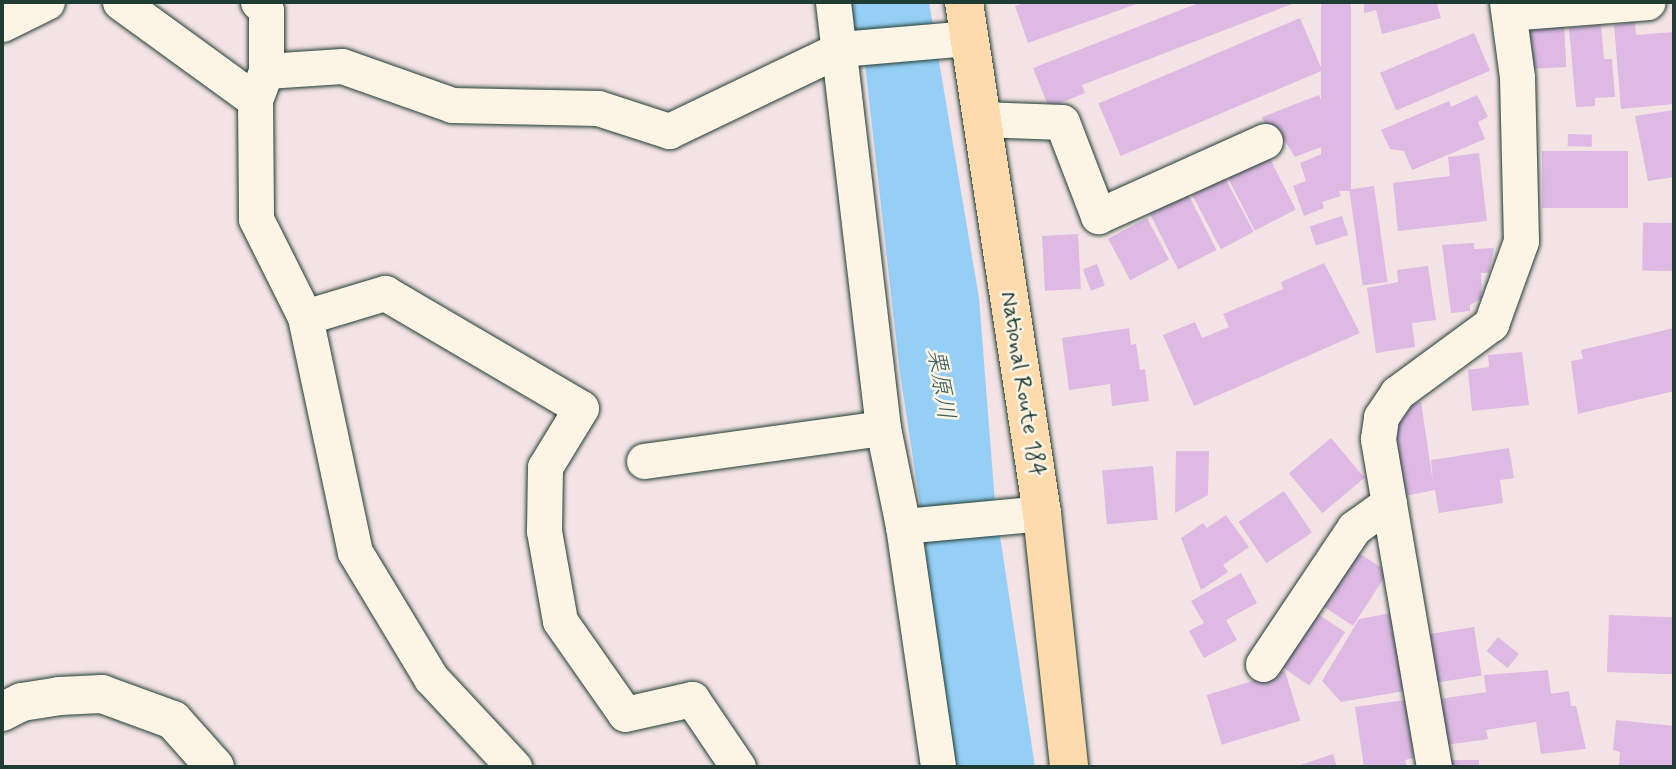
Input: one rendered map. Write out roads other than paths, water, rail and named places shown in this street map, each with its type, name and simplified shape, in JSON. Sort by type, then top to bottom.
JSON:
[{"type":"highway","name":"National Route 184","points":[[958,27],[980,119],[1025,515],[1069,767]]},
{"type":"street","points":[[2,24],[47,2]]},
{"type":"street","points":[[120,2],[260,86],[342,66],[452,105],[598,108],[669,131],[851,49],[958,27]]},
{"type":"street","points":[[258,2],[266,10],[260,86],[256,219],[305,317],[355,552],[431,678],[514,767]]},
{"type":"street","points":[[833,2],[851,49],[883,428],[914,525],[938,767]]},
{"type":"street","points":[[1434,767],[1378,439],[1381,417],[1397,393],[1491,324],[1521,241],[1517,77],[1508,7],[1648,2]]},
{"type":"street","points":[[980,119],[1062,122],[1098,216],[1265,141]]},
{"type":"street","points":[[305,317],[385,293],[581,408],[545,467],[544,531],[560,621],[625,714],[692,699],[738,767]]},
{"type":"street","points":[[644,461],[883,428]]},
{"type":"street","points":[[1263,664],[1354,527],[1389,503]]},
{"type":"street","points":[[914,525],[1025,515]]},
{"type":"street","points":[[2,712],[22,702],[59,696],[102,694],[173,720],[215,767]]},
{"type":"water","name":"栗原川","points":[[848,2],[929,2],[979,298],[995,503],[1035,767],[954,767],[929,605],[925,537],[900,373],[865,64],[853,30]]}]
